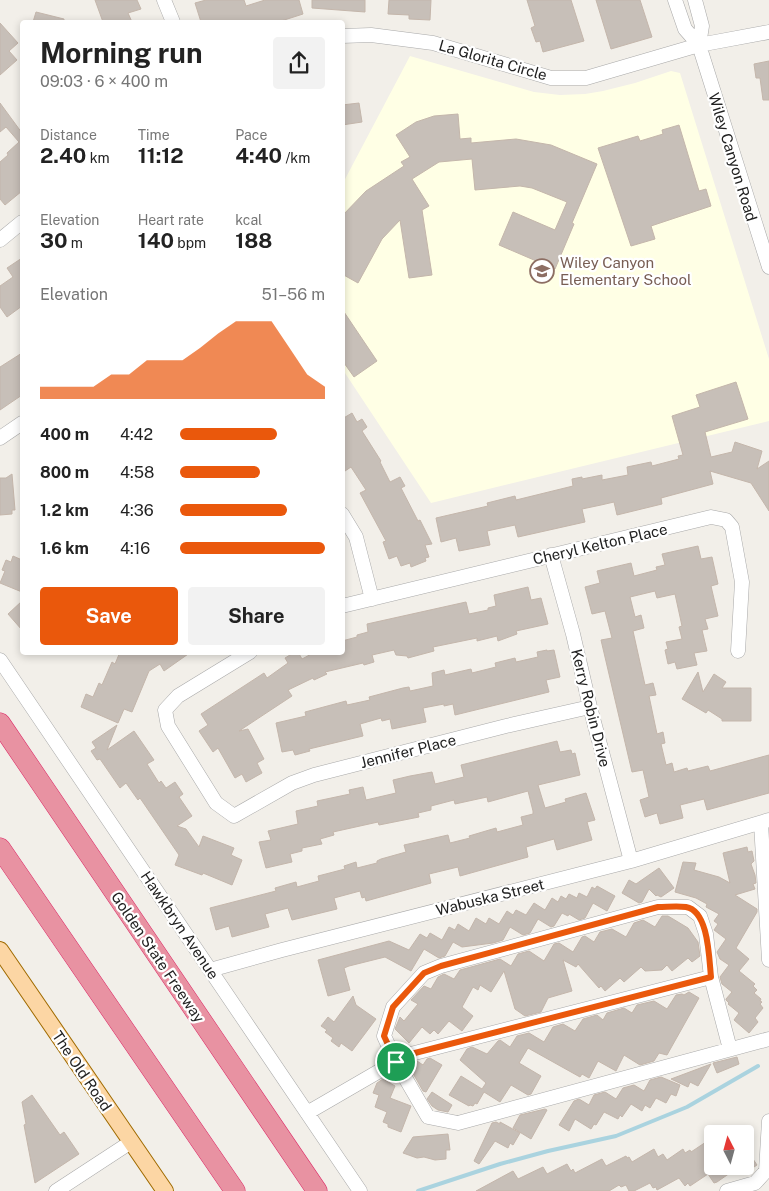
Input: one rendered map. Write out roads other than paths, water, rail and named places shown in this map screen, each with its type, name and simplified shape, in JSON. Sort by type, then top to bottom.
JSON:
[{"type":"highway","name":"Golden State Freeway","points":[[0,723],[317,1191]]},
{"type":"highway","points":[[0,849],[235,1191]]},
{"type":"main road","name":"The Old Road","points":[[0,950],[165,1191]]},
{"type":"street","points":[[164,0],[173,20]]},
{"type":"street","name":"Wiley Canyon Road","points":[[675,0],[685,29],[699,45],[769,268]]},
{"type":"street","name":"Wiley Canyon Road","points":[[695,0],[702,26],[699,45]]},
{"type":"street","name":"La Glorita Circle","points":[[345,36],[371,35],[433,43],[551,78],[586,78],[699,45],[769,32]]},
{"type":"street","points":[[0,240],[20,224]]},
{"type":"street","points":[[0,438],[20,424]]},
{"type":"street","name":"Cheryl Kelton Place","points":[[345,605],[711,517],[726,520],[732,527],[742,582],[738,652]]},
{"type":"street","points":[[345,519],[356,537],[372,599]]},
{"type":"street","name":"Kerry Robin Drive","points":[[551,555],[574,634],[590,707],[631,861]]},
{"type":"street","name":"Jennifer Place","points":[[245,655],[178,696],[164,710],[168,726],[216,804],[234,816],[292,783],[314,775],[506,726],[590,707]]},
{"type":"street","name":"Hawkbryn Avenue","points":[[0,660],[360,1191]]},
{"type":"street","points":[[765,822],[769,960]]},
{"type":"street","name":"Wabuska Street","points":[[210,970],[631,861],[765,822]]},
{"type":"street","points":[[730,1049],[711,977],[706,934],[700,916],[688,907],[658,907],[441,966],[424,973],[393,1007],[384,1036],[396,1062],[428,1118],[458,1123],[769,1039]]},
{"type":"street","points":[[307,1113],[407,1055],[711,977]]},
{"type":"street","points":[[726,1191],[755,1183],[766,1171],[769,1121]]},
{"type":"street","points":[[56,1191],[131,1142]]},
{"type":"waterway","points":[[418,1191],[500,1164],[616,1136],[687,1107],[758,1066]]},
{"type":"place","name":"Wiley Canyon Elementary School","points":[[542,271]]}]
